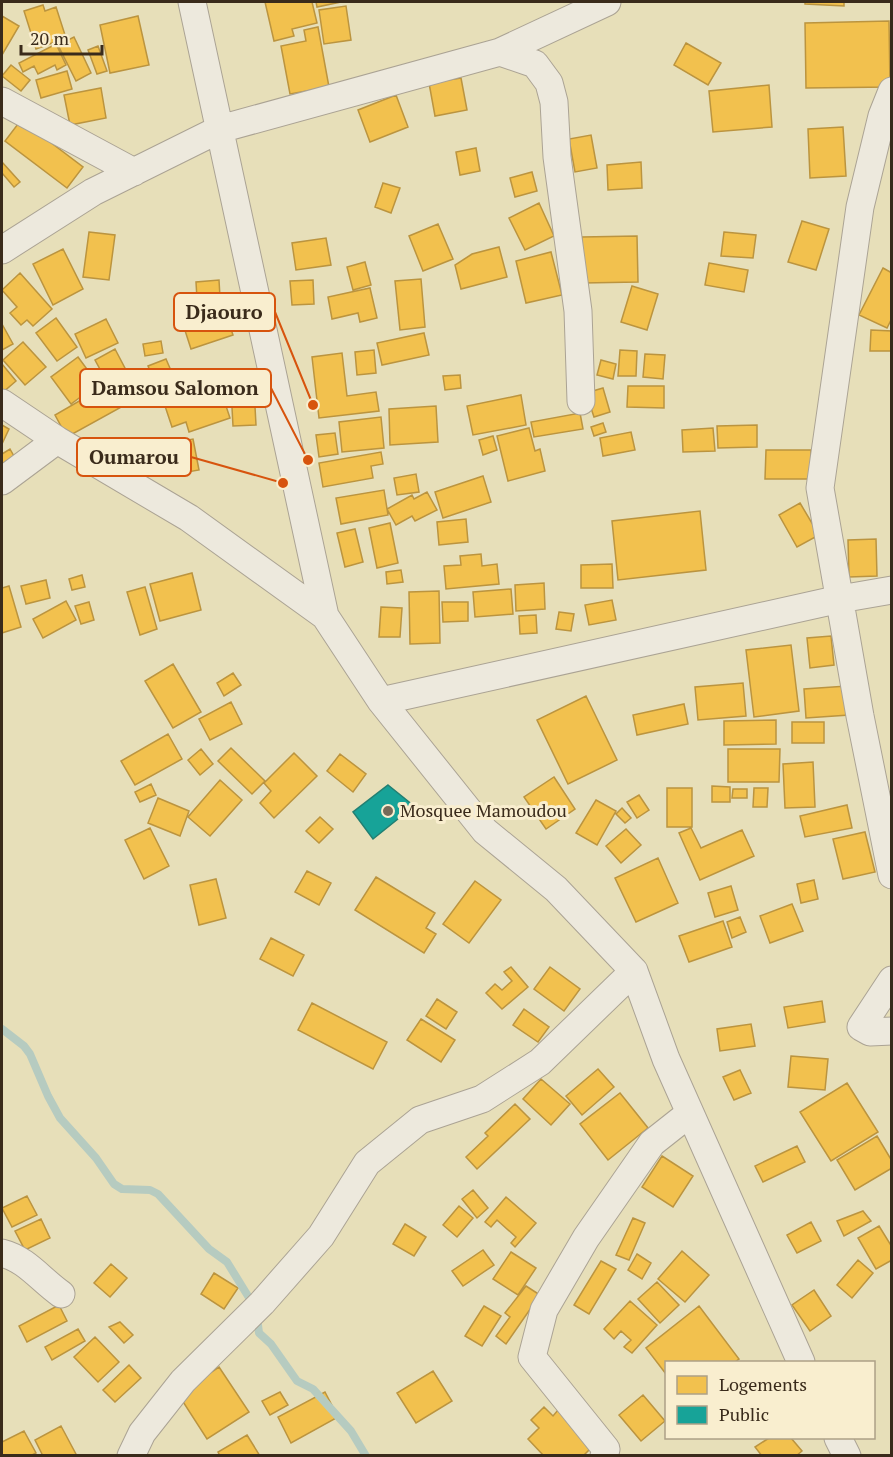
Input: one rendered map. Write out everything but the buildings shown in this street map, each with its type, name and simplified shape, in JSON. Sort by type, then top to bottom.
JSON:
[{"type":"street","points":[[192,2],[325,616]]},
{"type":"street","points":[[2,250],[93,192],[220,129],[500,52],[608,2]]},
{"type":"street","points":[[500,52],[535,64],[549,83],[554,102],[557,157],[578,311],[581,401]]},
{"type":"street","points":[[891,91],[882,116],[860,207],[820,488],[891,875]]},
{"type":"street","points":[[2,101],[134,172]]},
{"type":"street","points":[[2,403],[57,440],[189,518],[325,616],[381,701],[485,831],[556,889],[633,971],[666,1059],[801,1361]]},
{"type":"street","points":[[2,481],[57,440]]},
{"type":"street","points":[[381,701],[840,598],[891,590]]},
{"type":"street","points":[[131,1455],[142,1433],[183,1381],[256,1309],[321,1236],[367,1163],[420,1120],[482,1099],[540,1062],[633,971]]},
{"type":"street","points":[[891,980],[861,1027],[870,1032],[891,1031]]},
{"type":"street","points":[[604,1455],[606,1449],[532,1357],[544,1310],[586,1238],[652,1143],[690,1113]]},
{"type":"street","points":[[2,1253],[11,1255],[26,1264],[43,1282],[61,1294]]},
{"type":"street","points":[[839,1439],[847,1455]]},
{"type":"shaded area","points":[[2,2],[891,2],[891,1455],[2,1456]]},
{"type":"waterway","points":[[2,1029],[24,1046],[30,1054],[60,1118],[96,1158],[114,1184],[122,1189],[150,1190],[158,1194],[209,1249],[227,1262],[256,1309],[259,1333],[271,1344],[297,1381],[313,1389],[351,1431],[366,1456]]},
{"type":"place","name":"Djaouro","points":[[313,405]]},
{"type":"place","name":"Damsou Salomon","points":[[308,460]]},
{"type":"place","name":"Oumarou","points":[[283,483]]},
{"type":"place","name":"Mosquee Mamoudou","points":[[388,811]]}]
